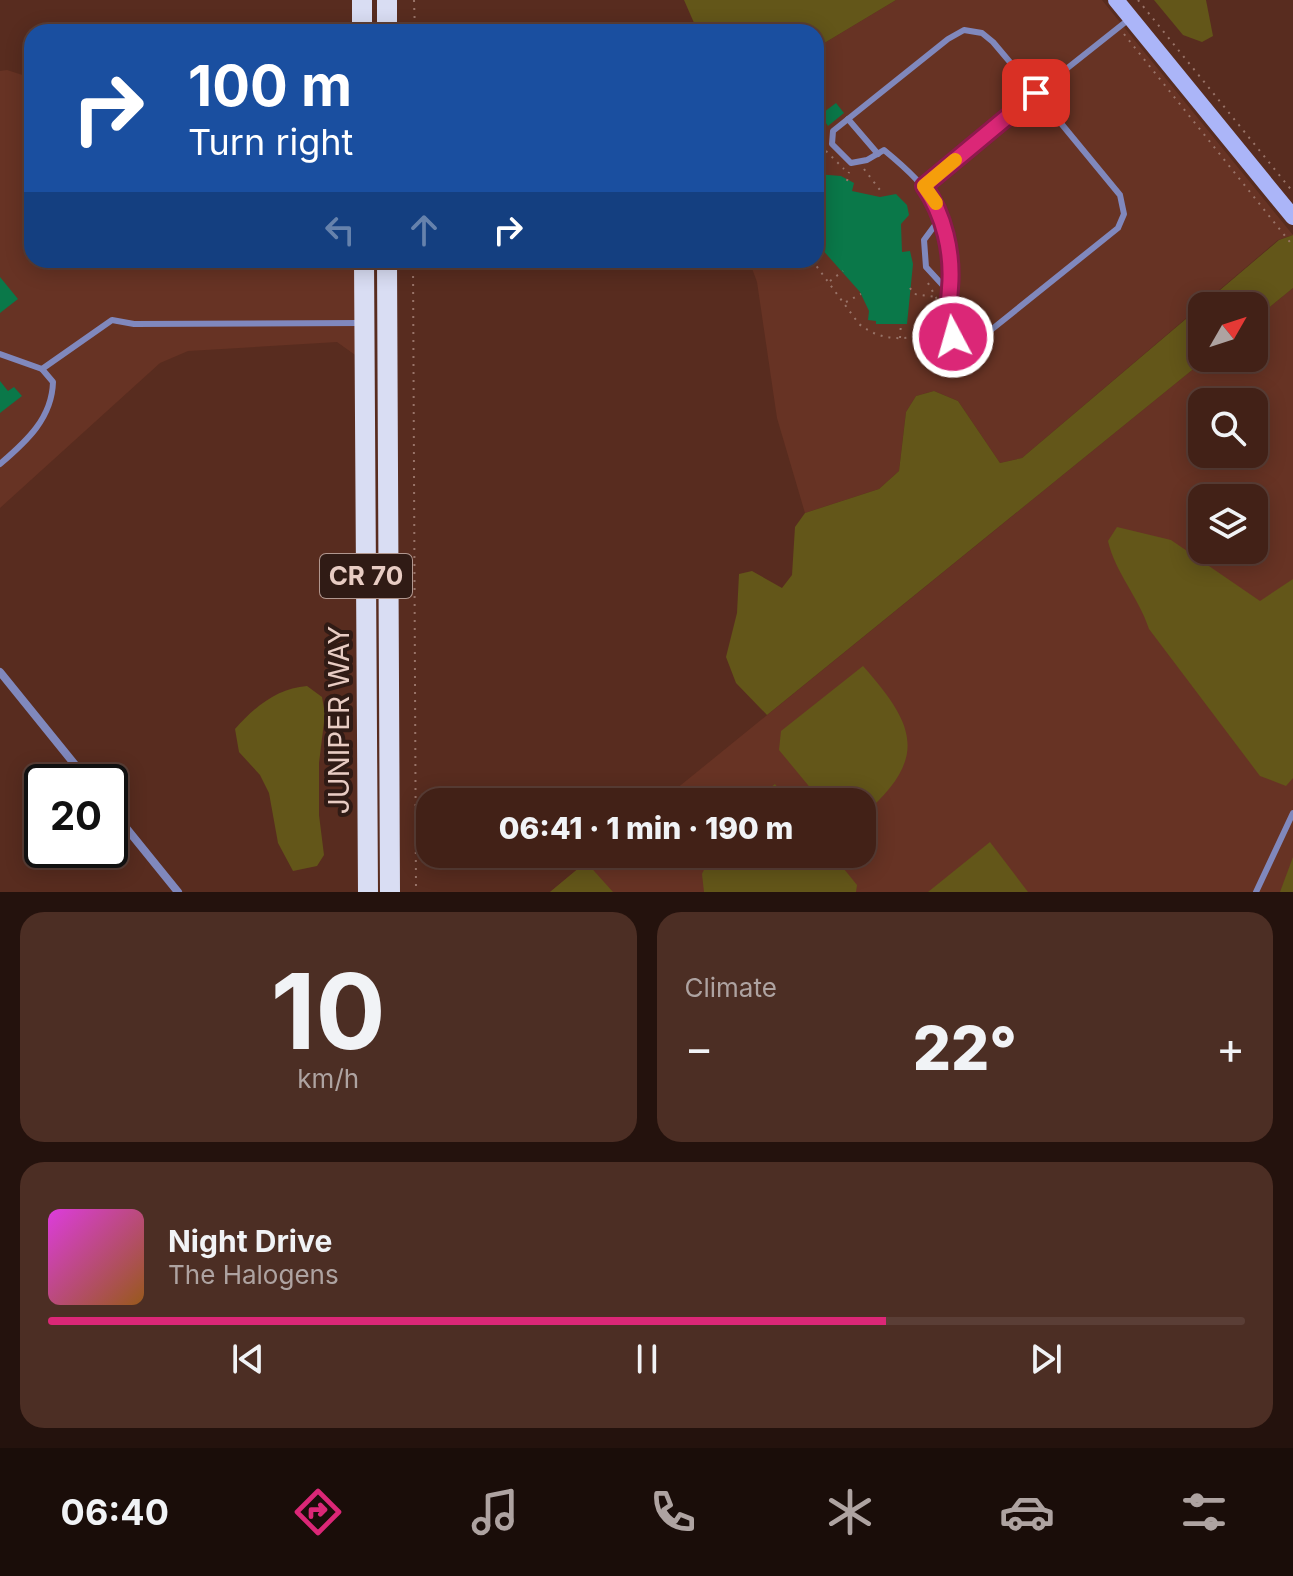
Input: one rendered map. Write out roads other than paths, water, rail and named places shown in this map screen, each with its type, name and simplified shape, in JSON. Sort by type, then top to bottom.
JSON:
[{"type":"main road","points":[[362,0],[362,24]]},
{"type":"main road","points":[[387,0],[387,24]]},
{"type":"main road","name":"JUNIPER WAY","points":[[364,268],[368,892]]},
{"type":"main road","name":"JUNIPER WAY","points":[[387,268],[390,892]]},
{"type":"street","points":[[1116,0],[1124,22],[1293,217]]},
{"type":"street","points":[[0,672],[74,764]]},
{"type":"street","points":[[128,830],[178,892]]},
{"type":"lane","points":[[924,186],[1124,22]]},
{"type":"lane","points":[[964,30],[982,33],[993,42],[1120,195],[1124,214],[1118,228],[986,334],[968,342],[953,337],[946,322],[949,292],[947,236],[941,217],[924,186],[884,150],[851,163],[832,144],[833,131],[848,119],[964,30]]},
{"type":"lane","points":[[848,119],[878,154]]},
{"type":"lane","points":[[941,217],[924,240],[926,267],[949,292]]},
{"type":"lane","points":[[42,369],[112,320],[134,324],[365,323]]},
{"type":"lane","points":[[0,354],[42,369],[53,382],[52,406],[20,448],[0,464]]},
{"type":"lane","points":[[1256,892],[1293,813]]}]
